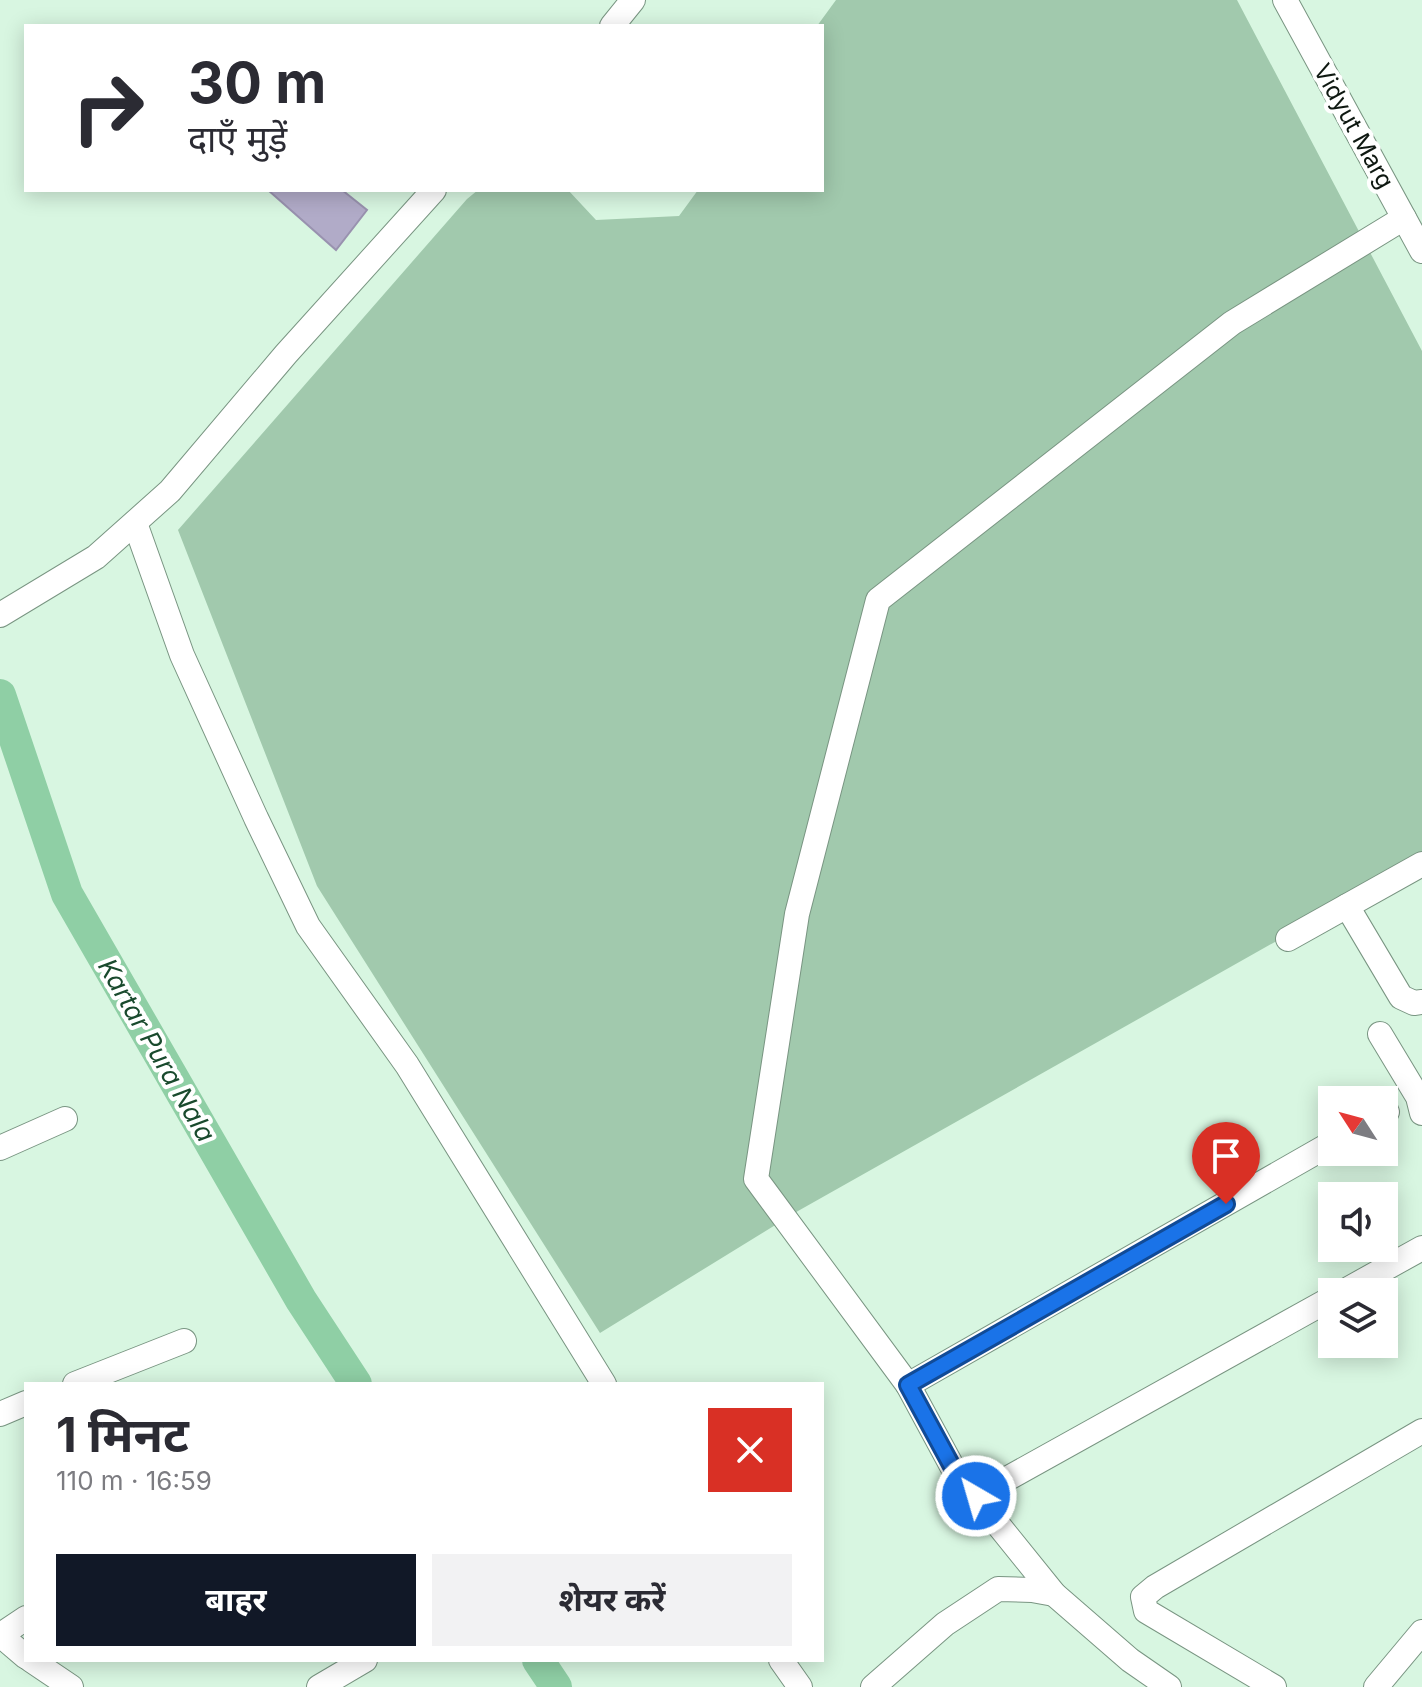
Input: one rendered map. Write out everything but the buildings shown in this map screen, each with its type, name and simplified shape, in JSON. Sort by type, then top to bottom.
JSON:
[{"type":"street","points":[[614,24],[633,0]]},
{"type":"street","name":"Vidyut Marg","points":[[1285,0],[1422,251]]},
{"type":"street","points":[[0,615],[96,557],[170,491],[286,354],[432,192]]},
{"type":"street","points":[[1169,1687],[1130,1660],[1054,1594],[954,1470],[908,1385],[756,1179],[797,914],[878,600],[1232,323],[1404,218]]},
{"type":"street","points":[[135,523],[182,655],[308,926],[407,1065],[603,1382]]},
{"type":"street","points":[[1288,939],[1422,864]]},
{"type":"street","points":[[1347,906],[1401,997],[1414,1003],[1422,1002]]},
{"type":"street","points":[[1380,1034],[1418,1097],[1422,1113]]},
{"type":"street","points":[[0,1148],[65,1119]]},
{"type":"street","points":[[908,1385],[1318,1151]]},
{"type":"street","points":[[1368,1278],[1422,1248]]},
{"type":"street","points":[[976,1496],[1318,1306]]},
{"type":"street","points":[[80,1382],[184,1341]]},
{"type":"street","points":[[0,1414],[24,1404]]},
{"type":"street","points":[[1274,1687],[1146,1611],[1143,1597],[1155,1587],[1417,1441]]},
{"type":"street","points":[[873,1687],[945,1624],[998,1589],[1054,1594]]},
{"type":"street","points":[[24,1619],[5,1632],[5,1639],[24,1655]]},
{"type":"street","points":[[1376,1687],[1422,1632]]},
{"type":"street","points":[[34,1662],[71,1687]]},
{"type":"street","points":[[319,1687],[362,1662]]},
{"type":"street","points":[[782,1662],[800,1687]]},
{"type":"green space","points":[[836,0],[1237,0],[1422,351],[1422,859],[798,1211],[600,1333],[317,886],[178,530],[476,192],[570,192],[596,220],[679,216],[697,192],[824,192],[824,24],[818,24]]},
{"type":"waterway","name":"Kartar Pura Nala","points":[[0,695],[67,894],[301,1300],[355,1382]]},
{"type":"waterway","name":"Kartar Pura Nala","points":[[539,1662],[556,1687]]},
{"type":"route","points":[[976,1496],[954,1470],[908,1385],[1226,1204]]}]
